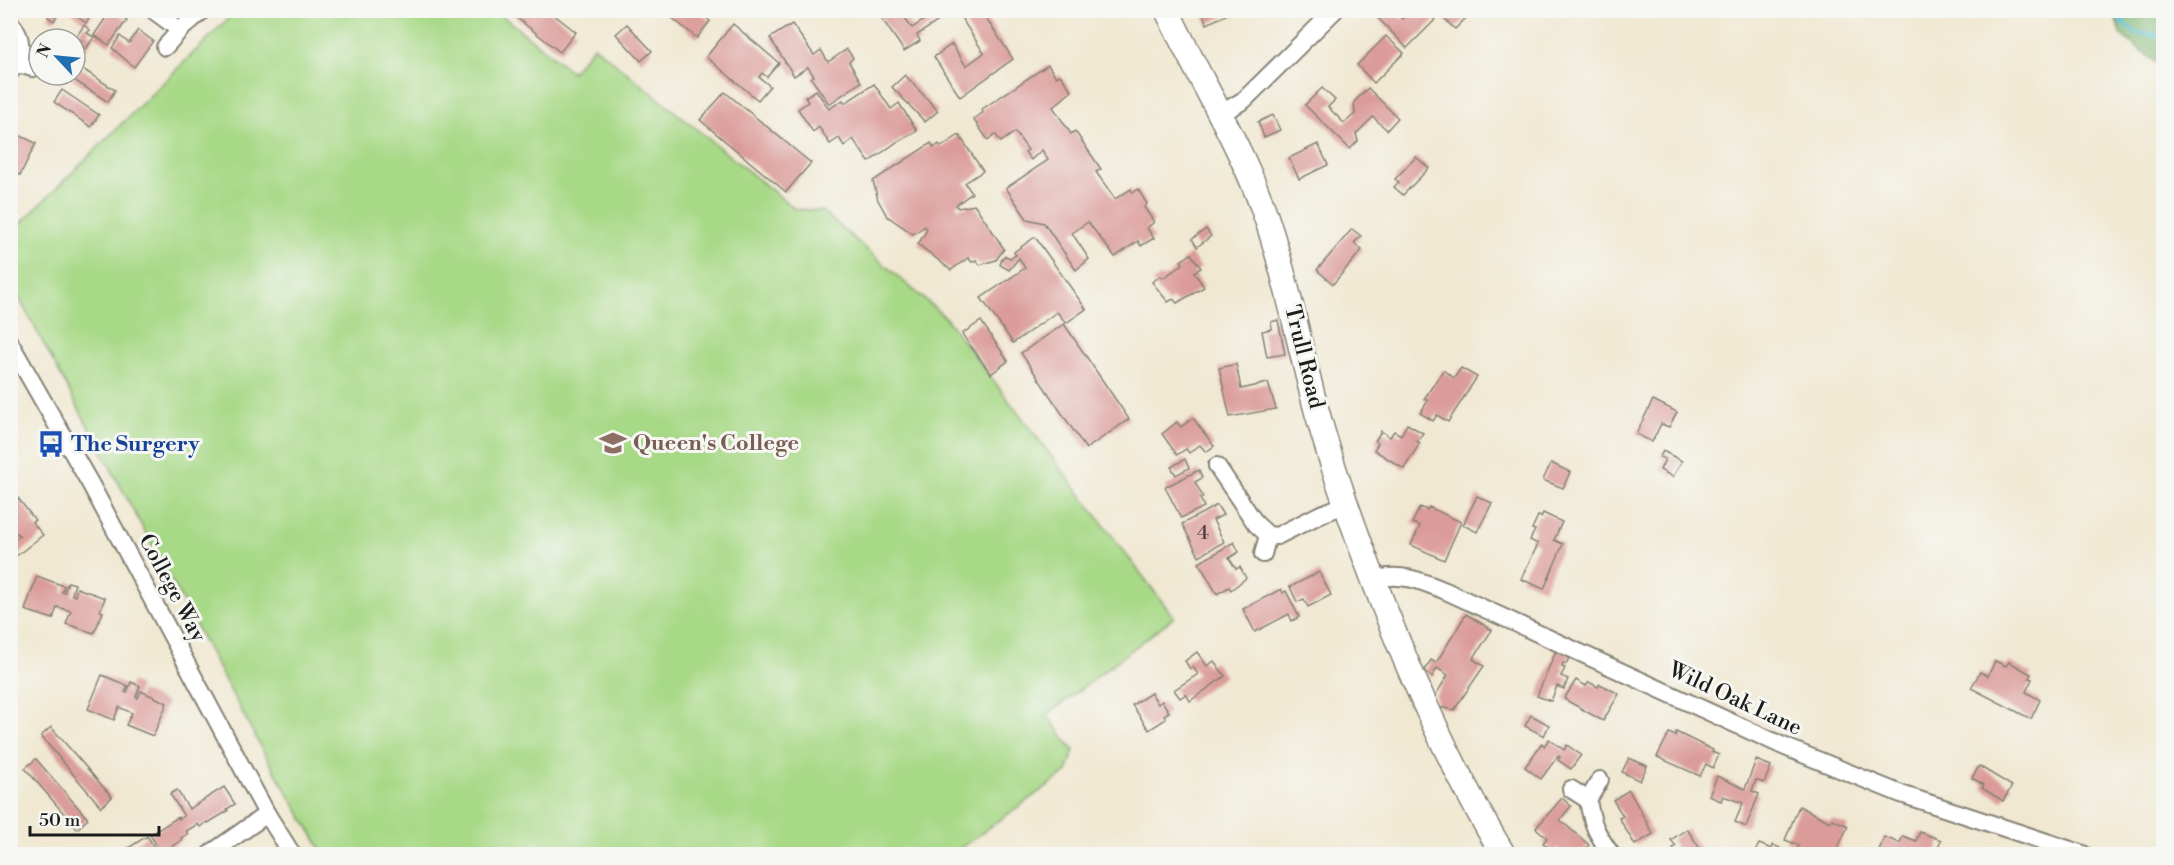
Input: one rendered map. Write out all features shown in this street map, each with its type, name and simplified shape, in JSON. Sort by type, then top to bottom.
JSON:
[{"type":"street","points":[[153,10],[180,30]]},
{"type":"street","points":[[165,47],[203,10]]},
{"type":"street","name":"Trull Road","points":[[1167,10],[1254,185],[1269,226],[1317,412],[1345,505],[1374,580],[1427,710],[1455,769],[1503,855]]},
{"type":"street","points":[[1220,114],[1244,100],[1335,10]]},
{"type":"street","points":[[10,22],[18,31],[22,46],[21,68]]},
{"type":"street","name":"College Way","points":[[10,343],[91,485],[267,814],[292,855]]},
{"type":"street","points":[[1217,466],[1256,524],[1268,535],[1277,536],[1345,505]]},
{"type":"street","points":[[1263,554],[1268,535]]},
{"type":"street","name":"Wild Oak Lane","points":[[1374,580],[1395,576],[1416,579],[1783,746],[1900,794],[2083,855]]},
{"type":"street","points":[[1588,800],[1600,780]]},
{"type":"street","points":[[1570,789],[1588,800],[1598,837],[1611,855]]},
{"type":"street","points":[[210,855],[267,814]]},
{"type":"green space","name":"Queen's College","points":[[236,11],[496,11],[572,72],[594,46],[795,209],[822,211],[945,317],[1174,617],[1047,715],[1074,751],[1067,772],[952,854],[324,854],[264,753],[11,283],[11,233]]},
{"type":"green space","points":[[2114,11],[2163,11],[2163,68],[2120,34]]},
{"type":"green space","points":[[2163,68],[2163,107],[2157,99]]},
{"type":"building","points":[[52,10],[61,10],[54,21],[48,17]]},
{"type":"building","points":[[68,10],[95,10],[86,23]]},
{"type":"building","points":[[111,10],[127,20],[109,45],[94,35]]},
{"type":"building","points":[[507,10],[548,10],[576,32],[560,52]]},
{"type":"building","points":[[668,10],[697,10],[710,21],[697,38],[666,13]]},
{"type":"building","points":[[876,10],[900,10],[912,28],[927,18],[923,10],[955,10],[917,35],[920,41],[904,51]]},
{"type":"building","points":[[956,10],[981,10],[1013,59],[960,97],[934,57],[952,44],[966,66],[984,53]]},
{"type":"building","points":[[1201,10],[1236,10],[1207,24]]},
{"type":"building","points":[[1385,10],[1394,10],[1402,19],[1411,10],[1425,10],[1435,20],[1407,48],[1378,18]]},
{"type":"building","points":[[1446,10],[1474,10],[1455,29],[1441,16]]},
{"type":"building","points":[[627,24],[652,51],[641,61],[616,34]]},
{"type":"building","points":[[733,24],[779,63],[767,77],[762,73],[759,77],[770,86],[758,100],[706,57]]},
{"type":"building","points":[[792,24],[814,55],[821,50],[828,62],[847,49],[853,58],[849,62],[861,82],[829,104],[811,78],[814,76],[808,67],[794,76],[770,38]]},
{"type":"building","points":[[138,30],[153,41],[134,67],[112,48],[120,36],[129,43]]},
{"type":"building","points":[[87,33],[94,37],[87,48]]},
{"type":"building","points":[[1386,36],[1404,53],[1374,83],[1357,65]]},
{"type":"building","points":[[1048,65],[1056,77],[1060,75],[1072,91],[1053,107],[1071,134],[1075,131],[1101,169],[1096,172],[1115,199],[1131,189],[1133,193],[1138,189],[1147,204],[1144,207],[1154,222],[1147,228],[1154,238],[1141,246],[1138,241],[1115,257],[1088,222],[1072,233],[1089,259],[1076,270],[1044,223],[1027,219],[1006,188],[1048,160],[1042,150],[1031,160],[1025,152],[1028,150],[1015,132],[1001,142],[995,134],[988,140],[973,119],[983,113],[982,109]]},
{"type":"building","points":[[87,72],[115,90],[108,102],[85,87],[87,87]]},
{"type":"building","points":[[905,75],[938,111],[925,122],[892,87]]},
{"type":"building","points":[[874,84],[891,109],[899,103],[917,131],[869,162],[853,139],[844,146],[839,138],[830,144],[819,127],[813,132],[798,109],[808,102],[805,97],[816,90],[829,109],[843,100],[845,103]]},
{"type":"building","points":[[1322,88],[1335,100],[1328,107],[1344,123],[1355,114],[1354,102],[1368,88],[1398,118],[1387,130],[1373,117],[1356,134],[1358,141],[1350,149],[1305,105]]},
{"type":"building","points":[[62,90],[99,115],[91,127],[54,102]]},
{"type":"building","points":[[725,92],[811,163],[786,192],[700,120]]},
{"type":"building","points":[[1273,115],[1280,130],[1264,137],[1258,122]]},
{"type":"building","points":[[10,131],[36,143],[20,175],[10,171]]},
{"type":"building","points":[[959,135],[983,171],[965,183],[972,193],[956,205],[958,208],[975,205],[1004,249],[996,260],[980,265],[976,260],[972,262],[968,258],[951,270],[918,244],[927,230],[925,226],[913,234],[887,216],[878,200],[873,181],[931,143],[934,148],[939,144],[941,147]]},
{"type":"building","points":[[1318,144],[1328,165],[1299,179],[1289,158]]},
{"type":"building","points":[[1416,157],[1429,168],[1403,195],[1394,187],[1399,182],[1395,179]]},
{"type":"building","points":[[1206,229],[1211,236],[1197,247],[1192,239]]},
{"type":"building","points":[[1352,229],[1361,236],[1354,243],[1362,250],[1333,284],[1317,270]]},
{"type":"building","points":[[1035,237],[1086,309],[1066,323],[1057,312],[1013,343],[981,298],[1025,268],[1019,258],[1009,270],[1000,265],[1005,256],[1011,258],[1016,255],[1014,252]]},
{"type":"building","points":[[1191,254],[1201,268],[1194,272],[1204,287],[1177,303],[1173,299],[1168,302],[1152,282],[1161,276],[1163,278],[1183,264],[1181,261]]},
{"type":"building","points":[[1278,320],[1285,354],[1267,357],[1262,331],[1272,329],[1271,322]]},
{"type":"building","points":[[981,321],[1008,361],[991,374],[962,334]]},
{"type":"building","points":[[1064,324],[1129,419],[1086,449],[1021,353]]},
{"type":"building","points":[[1236,364],[1241,389],[1268,383],[1276,409],[1230,417],[1219,368]]},
{"type":"building","points":[[1461,368],[1477,377],[1448,422],[1437,415],[1433,421],[1420,413],[1428,401],[1424,399],[1443,370],[1454,378]]},
{"type":"building","points":[[1653,400],[1677,412],[1669,427],[1661,424],[1652,442],[1636,434]]},
{"type":"building","points":[[1193,418],[1214,446],[1206,452],[1200,445],[1189,453],[1186,449],[1177,455],[1162,434],[1177,422],[1181,427]]},
{"type":"building","points":[[1407,424],[1423,433],[1417,442],[1420,443],[1404,469],[1374,450],[1378,443],[1375,441],[1381,431],[1390,437],[1394,431],[1401,435]]},
{"type":"building","points":[[1663,451],[1682,461],[1673,477],[1660,470],[1665,459],[1660,457]]},
{"type":"building","points":[[1185,459],[1189,468],[1176,475],[1171,467]]},
{"type":"building","points":[[1551,463],[1570,472],[1563,488],[1543,480]]},
{"type":"building","points":[[1199,470],[1202,478],[1195,482],[1203,497],[1200,498],[1204,507],[1181,518],[1165,487]]},
{"type":"building","points":[[10,495],[15,500],[18,498],[35,520],[32,522],[43,535],[10,561],[10,539],[12,541],[20,536],[17,533],[10,538]]},
{"type":"building","points":[[1477,496],[1492,503],[1477,532],[1463,525]]},
{"type":"building","points":[[1217,505],[1223,515],[1213,520],[1224,542],[1199,556],[1182,524]]},
{"type":"building","points":[[1420,507],[1427,510],[1429,507],[1461,522],[1444,560],[1411,545],[1420,526],[1412,523]]},
{"type":"building","points":[[1543,513],[1562,522],[1554,540],[1563,544],[1544,589],[1521,579],[1538,544],[1530,540],[1535,530],[1532,529],[1538,516],[1541,517]]},
{"type":"building","points":[[1234,542],[1239,552],[1229,558],[1236,569],[1240,567],[1246,578],[1231,590],[1229,587],[1217,594],[1199,563]]},
{"type":"building","points":[[1319,572],[1331,595],[1308,607],[1304,599],[1297,602],[1290,587]]},
{"type":"building","points":[[37,576],[64,586],[62,592],[64,593],[68,582],[75,584],[72,595],[75,596],[77,588],[105,598],[100,611],[103,612],[94,633],[66,624],[71,611],[57,607],[53,619],[25,610]]},
{"type":"building","points":[[1281,589],[1283,593],[1286,591],[1299,617],[1292,621],[1289,614],[1255,632],[1243,609]]},
{"type":"building","points":[[1466,614],[1492,630],[1473,659],[1484,666],[1454,710],[1439,707],[1435,696],[1448,675],[1437,668],[1432,677],[1424,671],[1431,660],[1436,663]]},
{"type":"building","points":[[1557,648],[1571,654],[1562,667],[1565,668],[1561,676],[1568,679],[1564,689],[1557,686],[1551,701],[1537,696]]},
{"type":"building","points":[[1197,652],[1207,666],[1214,661],[1225,676],[1190,701],[1186,694],[1180,698],[1174,690],[1198,674],[1193,667],[1190,669],[1185,661]]},
{"type":"building","points":[[1995,661],[2006,666],[2009,662],[2031,674],[2029,678],[2032,679],[2026,692],[2040,700],[2031,719],[1971,688],[1980,672],[1988,676]]},
{"type":"building","points":[[102,675],[128,686],[125,692],[127,693],[131,682],[140,686],[136,697],[138,698],[141,691],[167,703],[153,736],[126,725],[132,713],[119,707],[114,720],[88,709]]},
{"type":"building","points":[[1576,680],[1586,686],[1589,682],[1598,687],[1600,684],[1619,694],[1603,721],[1564,699]]},
{"type":"building","points":[[1151,693],[1158,704],[1162,701],[1169,712],[1164,715],[1166,719],[1149,730],[1132,705]]},
{"type":"building","points":[[1531,715],[1549,725],[1544,736],[1525,726]]},
{"type":"building","points":[[51,727],[112,797],[101,807],[41,736]]},
{"type":"building","points":[[1676,732],[1719,755],[1713,768],[1706,764],[1700,776],[1657,757],[1669,733],[1675,736]]},
{"type":"building","points":[[1549,739],[1564,750],[1567,745],[1581,755],[1571,769],[1558,760],[1560,757],[1558,756],[1541,779],[1525,767],[1542,743],[1544,746]]},
{"type":"building","points":[[1629,758],[1647,766],[1640,781],[1622,772]]},
{"type":"building","points":[[36,759],[88,819],[77,829],[25,768]]},
{"type":"building","points":[[1756,760],[1771,766],[1764,783],[1756,780],[1752,791],[1759,794],[1746,827],[1735,822],[1743,803],[1723,796],[1721,801],[1709,796],[1717,776],[1745,789]]},
{"type":"building","points":[[1979,766],[2012,786],[2003,801],[1982,788],[1984,785],[1972,778]]},
{"type":"building","points":[[224,787],[235,804],[208,823],[200,827],[198,824],[186,831],[188,834],[181,838],[182,840],[162,853],[150,835],[178,817],[179,819],[184,816],[170,794],[177,790],[189,809]]},
{"type":"building","points":[[1629,790],[1653,834],[1635,845],[1619,818],[1623,816],[1613,800]]},
{"type":"building","points":[[1562,798],[1571,806],[1560,820],[1589,845],[1581,854],[1565,854],[1557,848],[1554,852],[1543,843],[1547,838],[1536,828]]},
{"type":"building","points":[[1799,806],[1830,822],[1832,819],[1848,826],[1835,854],[1795,854],[1799,845],[1785,840]]},
{"type":"building","points":[[1687,829],[1701,850],[1704,848],[1708,854],[1677,854],[1673,848],[1676,846],[1671,840]]},
{"type":"building","points":[[1920,832],[1941,840],[1935,854],[1878,853],[1884,837],[1900,843],[1903,836],[1916,841]]},
{"type":"building","points":[[147,836],[159,854],[119,854]]},
{"type":"building","points":[[1759,844],[1772,849],[1773,845],[1786,854],[1754,854]]},
{"type":"waterway","points":[[2123,10],[2121,22],[2136,33],[2164,36]]},
{"type":"place","name":"Queen's College","points":[[613,443]]},
{"type":"place","name":"The Surgery","points":[[51,444]]}]
